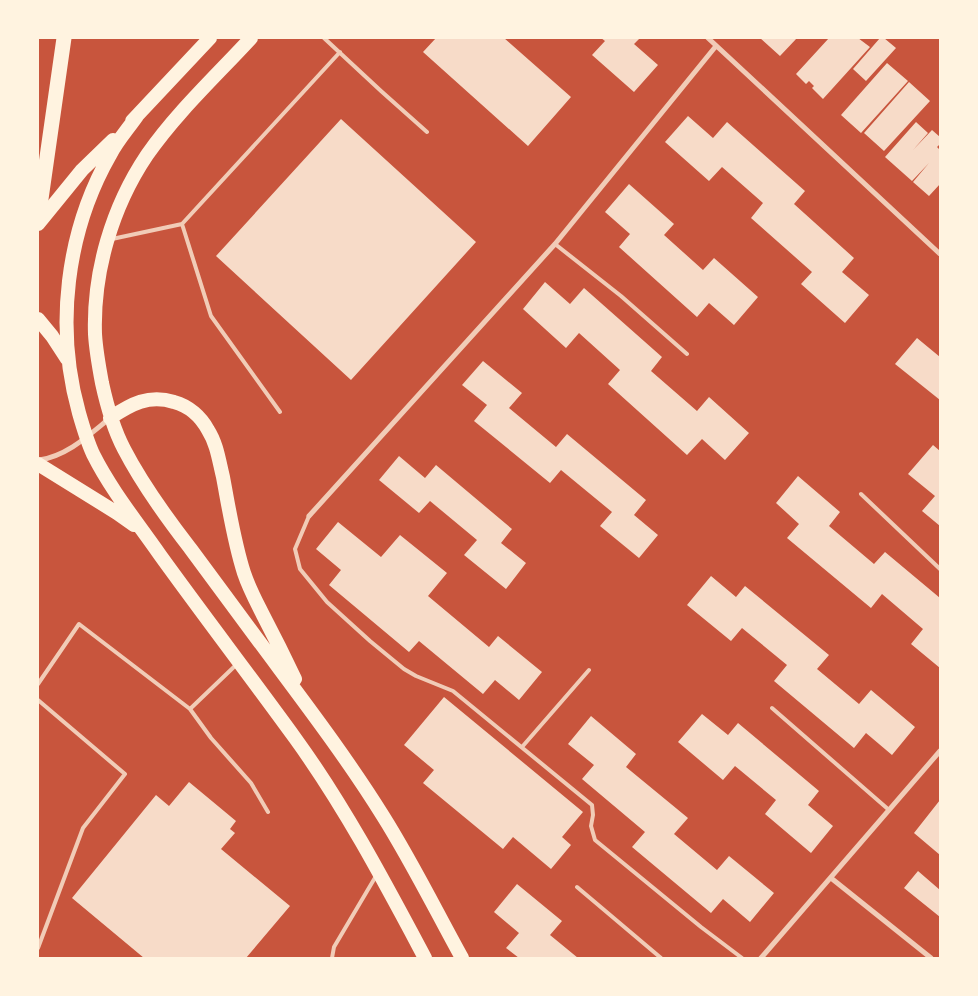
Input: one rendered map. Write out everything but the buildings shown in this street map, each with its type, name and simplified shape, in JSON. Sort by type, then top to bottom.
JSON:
[{"type":"highway","points":[[38,220],[64,38]]},
{"type":"highway","points":[[38,224],[82,170],[138,116],[210,38]]},
{"type":"highway","points":[[251,38],[171,124],[146,156],[127,191],[103,256],[96,293],[95,335],[105,398],[110,418],[123,448],[148,490],[338,747],[383,815],[462,958]]},
{"type":"highway","points":[[138,116],[110,154],[92,191],[80,226],[70,267],[67,326],[69,362],[76,402],[86,437],[105,475],[143,531],[320,773],[341,806],[425,958]]},
{"type":"highway","points":[[38,319],[69,362]]},
{"type":"highway","points":[[110,418],[127,406],[136,403],[156,399],[167,400],[177,403],[196,414],[209,431],[218,454],[244,574],[310,709]]},
{"type":"highway","points":[[38,464],[143,531]]},
{"type":"street","points":[[708,38],[940,254]]},
{"type":"street","points":[[309,516],[555,244],[716,46]]},
{"type":"street","points":[[38,460],[57,456],[66,451],[110,418]]},
{"type":"street","points":[[761,958],[940,751]]},
{"type":"street","points":[[831,878],[931,958]]},
{"type":"lane","points":[[324,38],[427,132]]},
{"type":"lane","points":[[108,240],[182,224],[340,52]]},
{"type":"lane","points":[[182,224],[211,316],[280,412]]},
{"type":"lane","points":[[555,244],[621,296],[687,354]]},
{"type":"lane","points":[[861,494],[940,568]]},
{"type":"lane","points":[[309,516],[295,549],[300,569],[327,602],[370,641],[404,668],[416,676],[453,691],[592,805],[594,815],[591,826],[595,840],[742,958]]},
{"type":"lane","points":[[38,684],[79,624],[190,709],[211,738],[251,783],[268,812]]},
{"type":"lane","points":[[190,709],[239,663]]},
{"type":"lane","points":[[522,747],[589,670]]},
{"type":"lane","points":[[38,700],[125,774],[83,828],[38,948]]},
{"type":"lane","points":[[772,708],[890,810]]},
{"type":"lane","points":[[332,958],[334,947],[378,872]]},
{"type":"lane","points":[[577,886],[661,958]]}]
